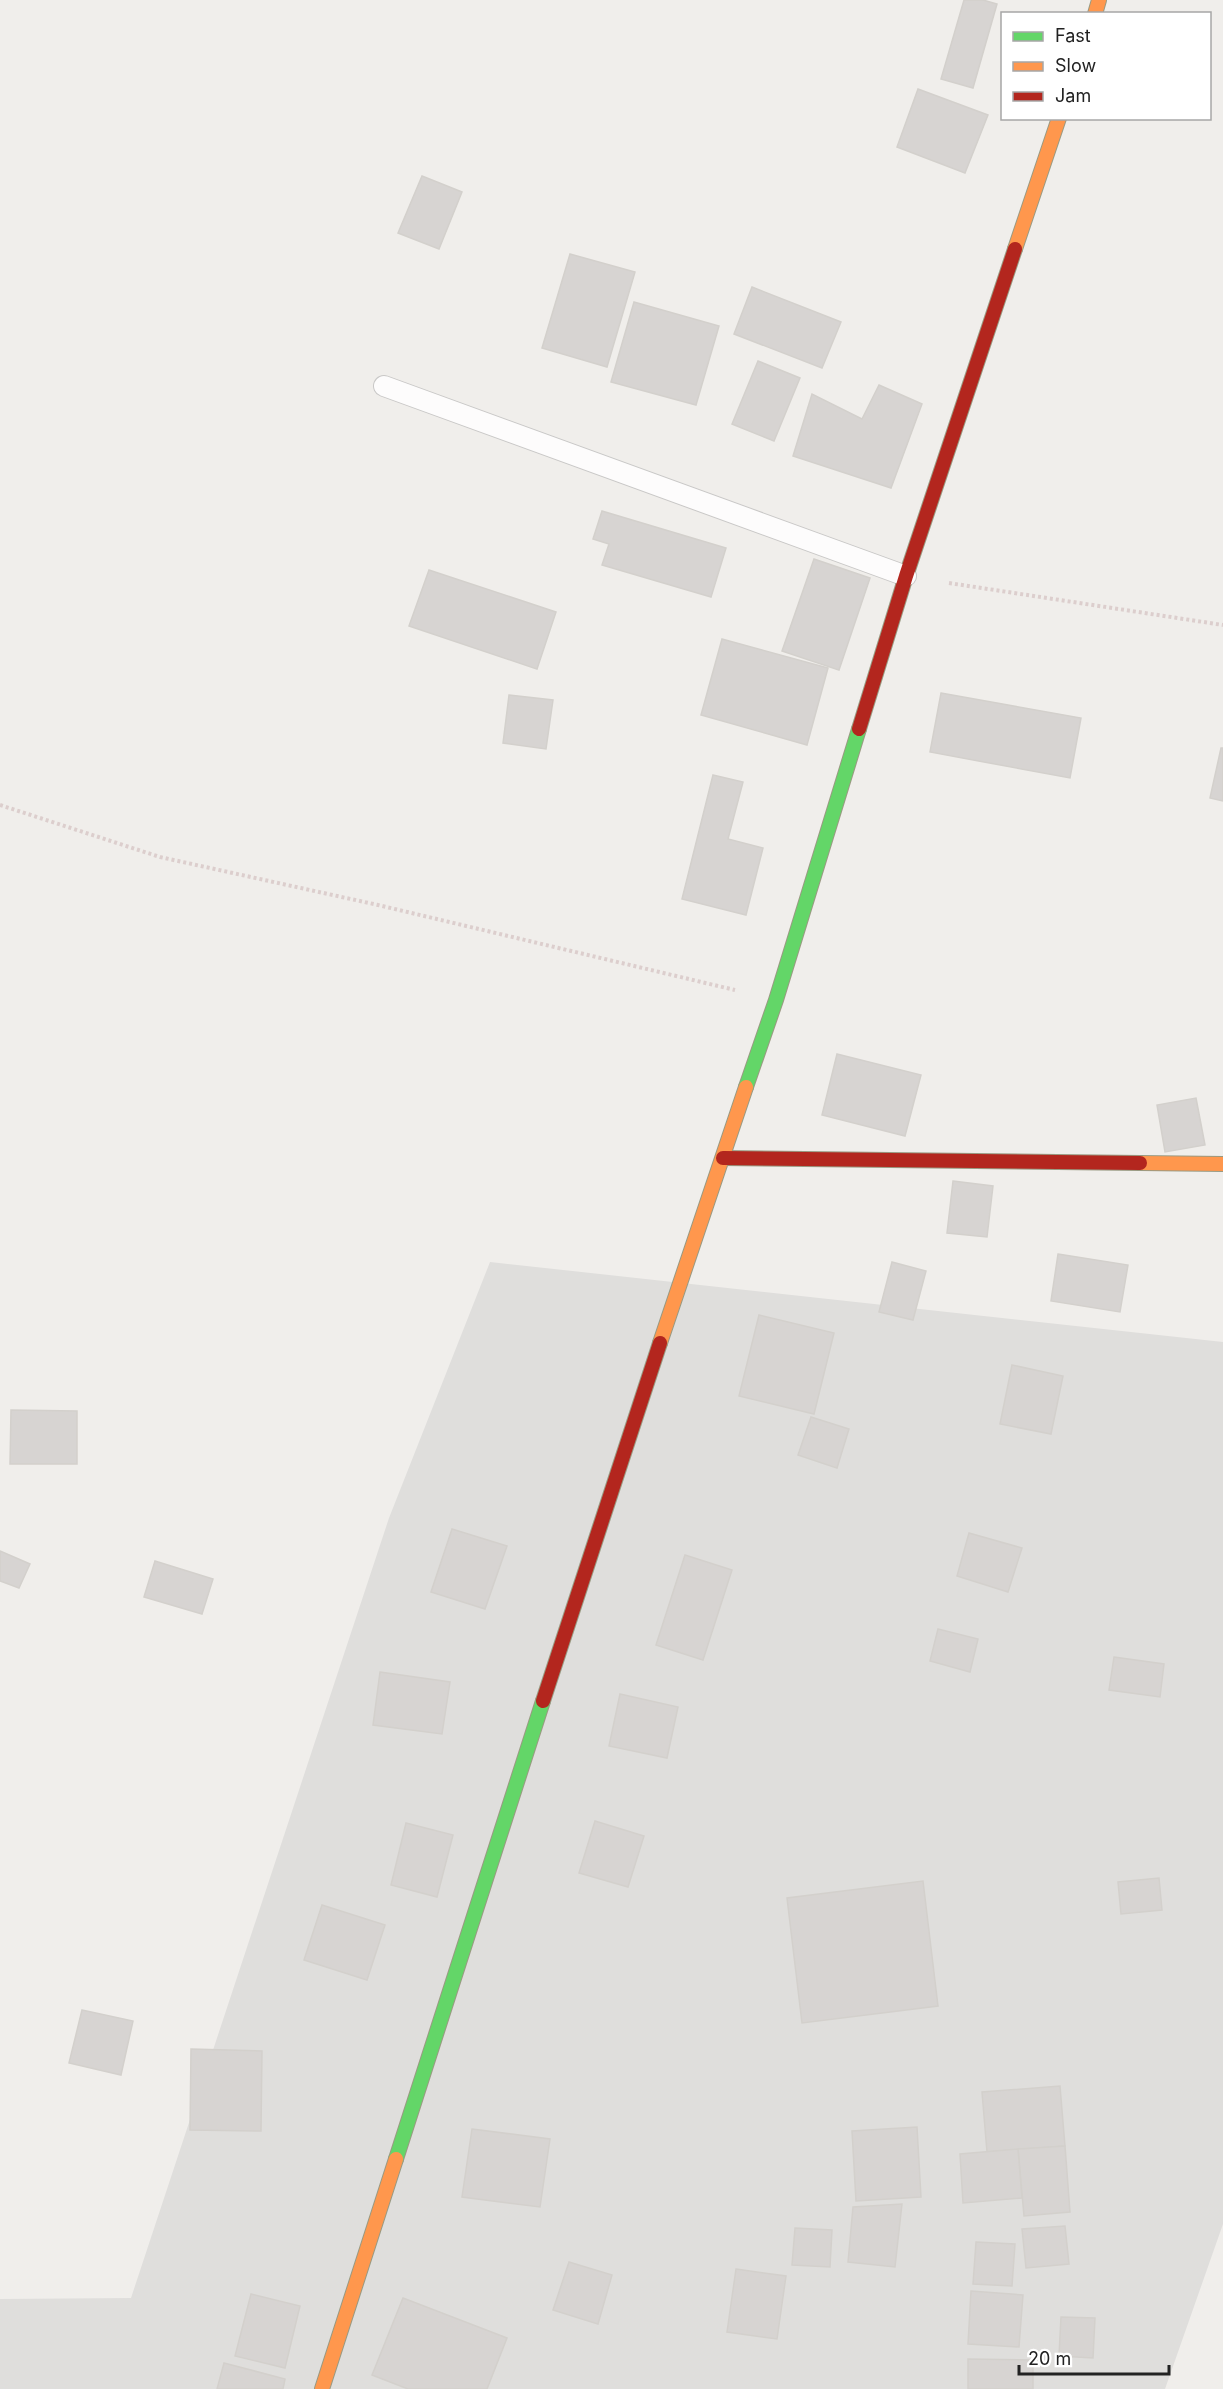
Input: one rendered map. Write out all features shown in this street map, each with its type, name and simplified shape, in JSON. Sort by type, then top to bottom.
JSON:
[{"type":"main road","points":[[322,2389],[608,1497],[776,1000],[906,576],[1058,120]]},
{"type":"main road","points":[[723,1158],[1223,1164]]},
{"type":"lane","points":[[384,386],[906,576]]},
{"type":"path","points":[[906,576],[1223,625]]},
{"type":"path","points":[[0,805],[160,857],[367,903],[776,1000]]},
{"type":"shaded area","points":[[490,1262],[1223,1342],[1223,2224],[1165,2389],[0,2389],[0,2299],[131,2298],[389,1518]]},
{"type":"building","points":[[964,0],[983,0],[997,4],[973,88],[941,79]]},
{"type":"building","points":[[918,89],[988,115],[965,173],[897,147]]},
{"type":"building","points":[[422,176],[462,192],[439,249],[398,233]]},
{"type":"building","points":[[570,254],[635,272],[607,367],[542,348]]},
{"type":"building","points":[[752,287],[841,322],[822,368],[734,334]]},
{"type":"building","points":[[634,302],[719,326],[696,405],[611,382]]},
{"type":"building","points":[[758,361],[800,378],[774,441],[732,424]]},
{"type":"building","points":[[879,385],[922,404],[891,488],[793,456],[812,394],[862,419]]},
{"type":"building","points":[[602,511],[726,548],[711,597],[602,565],[609,544],[593,539]]},
{"type":"building","points":[[814,559],[870,578],[839,670],[782,651]]},
{"type":"building","points":[[429,570],[556,612],[537,669],[409,626]]},
{"type":"building","points":[[722,639],[828,668],[807,745],[701,715]]},
{"type":"building","points":[[941,693],[1081,718],[1070,778],[930,752]]},
{"type":"building","points":[[509,695],[553,700],[546,749],[503,743]]},
{"type":"building","points":[[1221,748],[1223,748],[1223,801],[1210,798]]},
{"type":"building","points":[[713,775],[743,782],[728,839],[763,848],[746,915],[682,899]]},
{"type":"building","points":[[837,1054],[921,1075],[905,1136],[822,1115]]},
{"type":"building","points":[[1196,1098],[1205,1145],[1165,1152],[1157,1105]]},
{"type":"building","points":[[953,1181],[993,1186],[987,1237],[947,1233]]},
{"type":"building","points":[[1058,1254],[1128,1265],[1120,1312],[1051,1301]]},
{"type":"building","points":[[892,1262],[926,1271],[913,1320],[879,1312]]},
{"type":"building","points":[[759,1315],[834,1333],[814,1414],[739,1396]]},
{"type":"building","points":[[1012,1365],[1063,1376],[1051,1434],[1000,1424]]},
{"type":"building","points":[[11,1410],[77,1411],[77,1464],[10,1464]]},
{"type":"building","points":[[811,1417],[849,1429],[837,1468],[798,1455]]},
{"type":"building","points":[[452,1529],[507,1546],[485,1609],[431,1592]]},
{"type":"building","points":[[969,1533],[1022,1548],[1008,1592],[957,1576]]},
{"type":"building","points":[[0,1551],[30,1564],[19,1588],[0,1581]]},
{"type":"building","points":[[685,1555],[732,1570],[703,1660],[656,1645]]},
{"type":"building","points":[[155,1561],[213,1579],[202,1614],[144,1597]]},
{"type":"building","points":[[938,1629],[978,1639],[970,1672],[930,1661]]},
{"type":"building","points":[[1114,1657],[1164,1664],[1160,1697],[1109,1690]]},
{"type":"building","points":[[380,1672],[450,1682],[442,1734],[373,1725]]},
{"type":"building","points":[[620,1694],[678,1707],[667,1758],[609,1746]]},
{"type":"building","points":[[595,1821],[644,1836],[628,1887],[579,1873]]},
{"type":"building","points":[[406,1823],[453,1835],[437,1897],[391,1885]]},
{"type":"building","points":[[1159,1878],[1162,1910],[1121,1914],[1118,1882]]},
{"type":"building","points":[[923,1881],[938,2006],[802,2023],[787,1898]]},
{"type":"building","points":[[322,1905],[385,1925],[367,1980],[304,1960]]},
{"type":"building","points":[[82,2010],[133,2021],[121,2075],[69,2063]]},
{"type":"building","points":[[191,2049],[262,2051],[261,2131],[190,2130]]},
{"type":"building","points":[[1060,2086],[1065,2146],[987,2152],[982,2092]]},
{"type":"building","points":[[917,2127],[921,2197],[856,2201],[852,2131]]},
{"type":"building","points":[[472,2129],[550,2139],[540,2207],[462,2197]]},
{"type":"building","points":[[1065,2146],[1070,2212],[1024,2216],[1018,2149]]},
{"type":"building","points":[[1018,2149],[1022,2198],[963,2203],[960,2154]]},
{"type":"building","points":[[902,2204],[895,2267],[848,2262],[853,2207]]},
{"type":"building","points":[[1065,2226],[1069,2264],[1026,2268],[1022,2229]]},
{"type":"building","points":[[795,2228],[832,2230],[830,2267],[792,2265]]},
{"type":"building","points":[[976,2242],[1015,2244],[1012,2286],[973,2284]]},
{"type":"building","points":[[569,2262],[612,2275],[598,2324],[553,2310]]},
{"type":"building","points":[[736,2269],[786,2276],[777,2339],[727,2332]]},
{"type":"building","points":[[971,2291],[1023,2295],[1019,2347],[968,2344]]},
{"type":"building","points":[[251,2294],[300,2306],[285,2368],[235,2356]]},
{"type":"building","points":[[403,2298],[507,2338],[487,2389],[408,2389],[372,2375]]},
{"type":"building","points":[[1061,2317],[1095,2318],[1093,2358],[1059,2356]]},
{"type":"building","points":[[968,2359],[1033,2360],[1033,2389],[968,2389]]},
{"type":"building","points":[[224,2363],[285,2379],[283,2389],[217,2389]]},
{"type":"traffic: fast","points":[[746,1087],[776,1000],[859,729]]},
{"type":"traffic: fast","points":[[396,2159],[543,1701]]},
{"type":"traffic: slow","points":[[1096,12],[1099,0]]},
{"type":"traffic: slow","points":[[1015,249],[1058,120]]},
{"type":"traffic: slow","points":[[660,1343],[746,1087]]},
{"type":"traffic: slow","points":[[1140,1163],[1223,1164]]},
{"type":"traffic: slow","points":[[322,2389],[396,2159]]},
{"type":"traffic: jam","points":[[859,729],[906,576],[1015,249]]},
{"type":"traffic: jam","points":[[723,1158],[1140,1163]]},
{"type":"traffic: jam","points":[[543,1701],[660,1343]]}]
